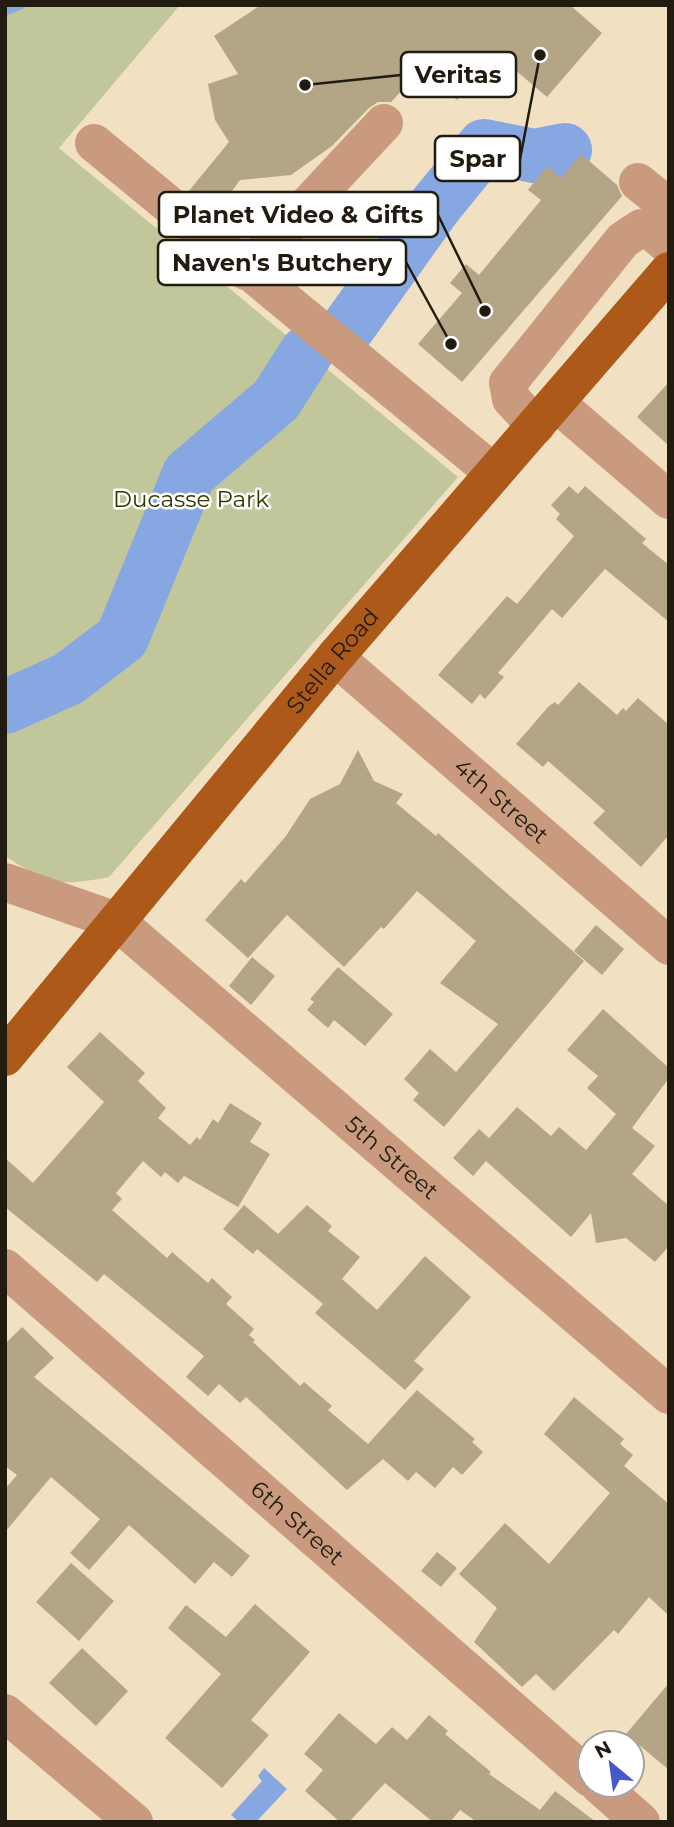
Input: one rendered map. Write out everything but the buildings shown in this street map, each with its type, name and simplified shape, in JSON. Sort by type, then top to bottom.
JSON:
[{"type":"main road","name":"Stella Road","points":[[5,1057],[335,657],[669,271]]},
{"type":"street","points":[[246,271],[384,123]]},
{"type":"street","points":[[94,144],[494,473]]},
{"type":"street","points":[[638,181],[669,207]]},
{"type":"street","points":[[669,246],[650,230],[641,228],[623,240],[508,383],[510,400],[546,415],[669,500]]},
{"type":"street","name":"4th Street","points":[[335,657],[669,946]]},
{"type":"street","points":[[5,882],[116,921]]},
{"type":"street","name":"5th Street","points":[[116,921],[669,1395]]},
{"type":"street","name":"6th Street","points":[[5,1268],[576,1766]]},
{"type":"street","points":[[5,1713],[134,1822]]},
{"type":"street","points":[[615,1799],[641,1822]]},
{"type":"green space","name":"Ducasse Park","points":[[5,5],[180,5],[59,148],[458,477],[109,877],[78,882],[44,878],[5,856]]},
{"type":"water","points":[[264,1768],[287,1789],[256,1822],[239,1822],[231,1815],[262,1781],[258,1776]]},
{"type":"waterway","points":[[5,11],[21,5]]},
{"type":"waterway","points":[[347,329],[435,206],[484,146],[534,156],[565,150]]},
{"type":"waterway","points":[[5,707],[68,679],[122,638],[189,474],[276,400],[306,353]]},
{"type":"place","name":"Spar","points":[[540,55]]},
{"type":"place","name":"Veritas","points":[[305,85]]},
{"type":"place","name":"Planet Video & Gifts","points":[[485,311]]},
{"type":"place","name":"Naven's Butchery","points":[[451,344]]}]
